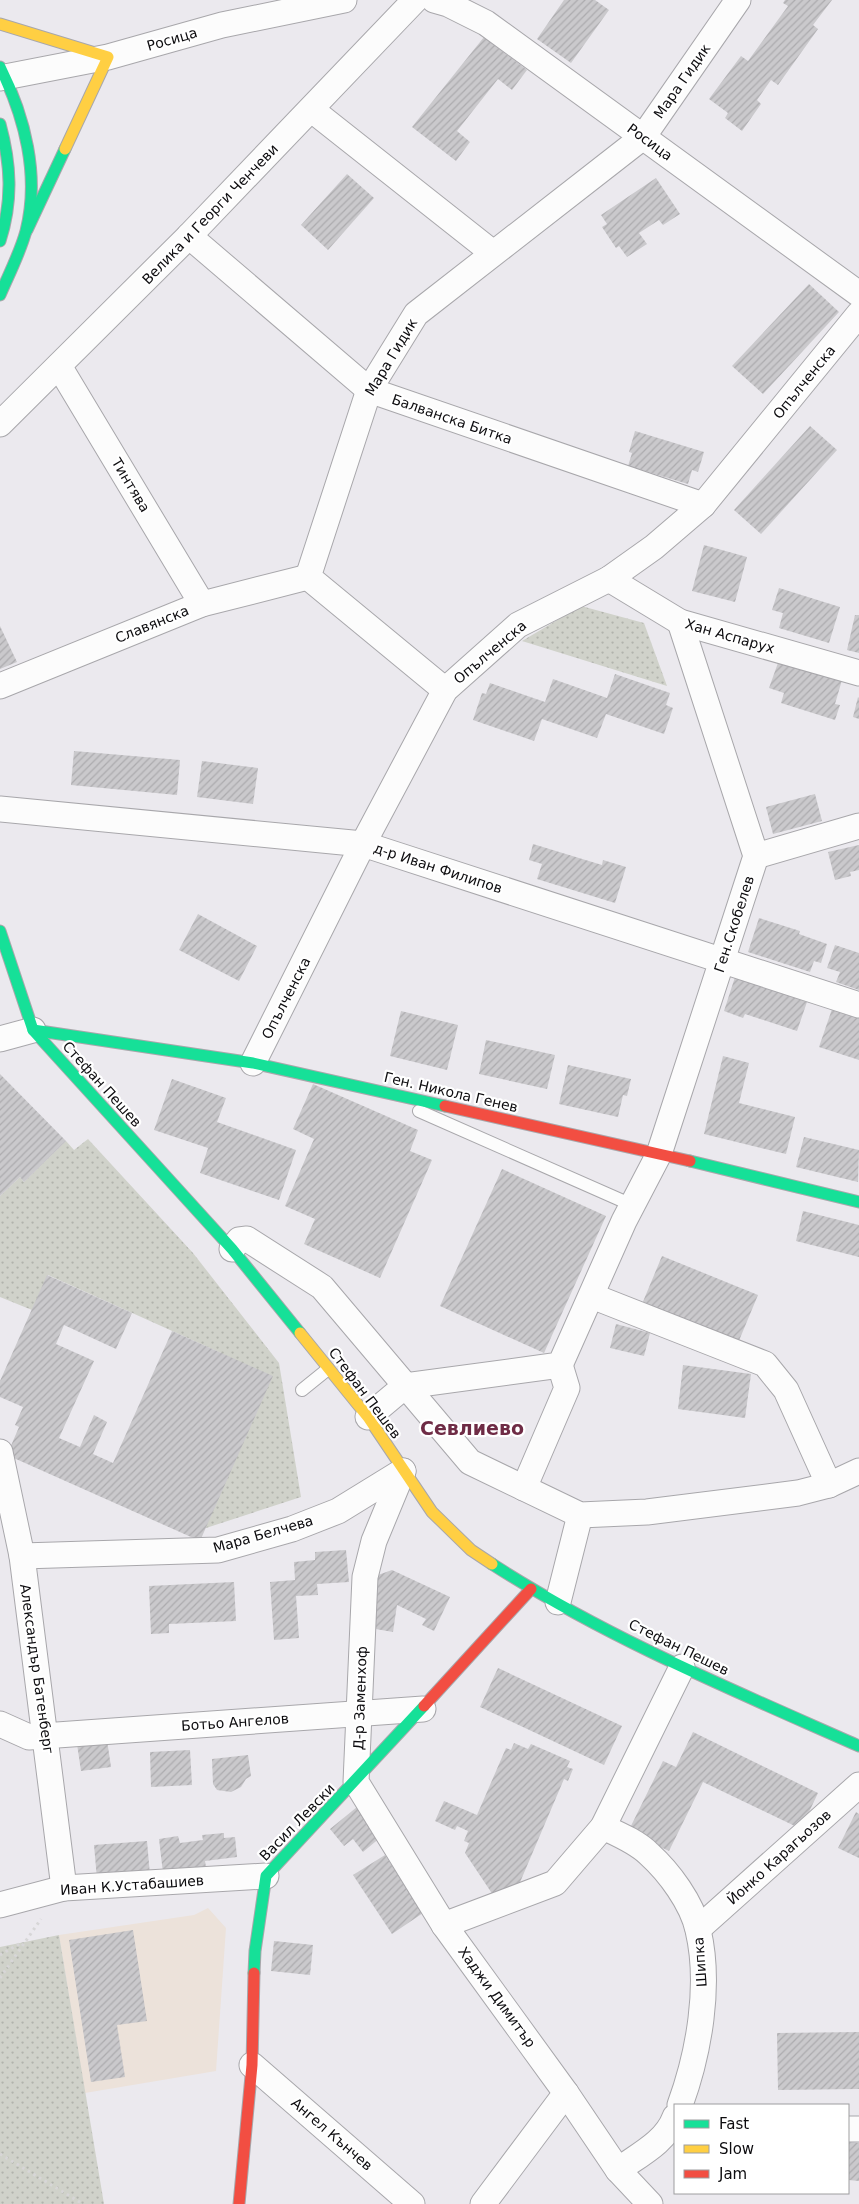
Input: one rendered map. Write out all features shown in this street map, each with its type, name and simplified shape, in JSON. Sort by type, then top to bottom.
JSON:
[{"type":"street","name":"Росица","points":[[2,74],[108,57],[279,6],[344,0]]},
{"type":"street","name":"Велика и Георги Ченчеви","points":[[0,424],[189,236],[312,110],[415,0]]},
{"type":"street","name":"Росица","points":[[434,0],[486,23],[859,294]]},
{"type":"street","name":"Мара Гидик","points":[[308,577],[369,390],[416,314],[643,137],[738,0]]},
{"type":"street","points":[[0,24],[108,57],[27,230],[0,295]]},
{"type":"street","points":[[2,74],[25,136],[30,161],[31,189],[27,230]]},
{"type":"street","points":[[312,110],[493,253]]},
{"type":"street","points":[[0,124],[10,179],[11,202],[7,224],[0,241]]},
{"type":"street","name":"Балванска Битка","points":[[189,236],[369,390],[703,505]]},
{"type":"street","name":"Опълченска","points":[[253,1063],[363,844],[445,690],[518,625],[609,579],[654,547],[703,505],[859,314]]},
{"type":"street","name":"Тинтява","points":[[59,366],[202,604]]},
{"type":"street","points":[[308,577],[445,690]]},
{"type":"street","name":"Славянска","points":[[0,686],[202,604],[308,577]]},
{"type":"street","name":"Хан Аспарух","points":[[609,579],[680,622],[859,673]]},
{"type":"street","points":[[680,622],[756,856],[859,826]]},
{"type":"street","name":"д-р Иван Филипов","points":[[0,809],[363,844],[859,1006]]},
{"type":"street","name":"Ген.Скобелев","points":[[560,1365],[628,1213],[659,1154],[756,856]]},
{"type":"street","name":"Стефан Пешев","points":[[0,931],[33,1030],[232,1249],[368,1417],[432,1512],[471,1550],[531,1589],[682,1667],[859,1746]]},
{"type":"street","points":[[0,1039],[33,1030]]},
{"type":"street","name":"Ген. Никола Генев","points":[[33,1030],[253,1063],[859,1201]]},
{"type":"street","points":[[232,1249],[239,1240],[247,1239],[322,1287],[470,1462],[580,1515],[647,1512],[798,1493],[829,1485],[859,1471]]},
{"type":"street","points":[[592,1296],[765,1364],[786,1390],[829,1485]]},
{"type":"street","points":[[368,1417],[405,1386],[560,1365],[567,1388],[524,1488]]},
{"type":"street","name":"Александър Батенберг","points":[[0,1452],[22,1556],[64,1888]]},
{"type":"street","name":"Мара Белчева","points":[[22,1556],[218,1550],[292,1529],[338,1510],[403,1471]]},
{"type":"street","name":"Д-р Заменхоф","points":[[356,1782],[360,1713],[362,1614],[366,1577],[374,1540],[403,1471]]},
{"type":"street","points":[[558,1602],[580,1515]]},
{"type":"street","name":"Васил Левски","points":[[239,2204],[252,2065],[256,1951],[266,1876],[356,1782],[531,1589]]},
{"type":"street","points":[[444,1925],[554,1883],[603,1826],[682,1667]]},
{"type":"street","name":"Ботьо Ангелов","points":[[0,1724],[29,1737],[423,1709]]},
{"type":"street","name":"Хаджи Димитър","points":[[356,1782],[444,1925],[566,2093],[618,2170],[650,2204]]},
{"type":"street","name":"Йонко Карагьозов","points":[[698,1929],[859,1784]]},
{"type":"street","name":"Шипка","points":[[603,1826],[648,1853],[687,1905],[698,1929],[702,1972],[702,2011],[690,2077],[681,2104]]},
{"type":"street","name":"Иван К.Устабашиев","points":[[0,1905],[64,1888],[266,1876]]},
{"type":"street","name":"Ангел Кънчев","points":[[252,2065],[412,2204]]},
{"type":"street","points":[[483,2204],[566,2093]]},
{"type":"street","name":"Шипка","points":[[618,2170],[658,2142],[674,2121]]},
{"type":"lane","points":[[407,1098],[416,1110],[628,1213]]},
{"type":"lane","points":[[302,1390],[328,1369]]},
{"type":"path","points":[[0,1978],[22,1942],[64,1888]]},
{"type":"path","points":[[0,1954],[22,1942]]},
{"type":"path","points":[[0,2154],[83,2204]]},
{"type":"shaded area","points":[[581,606],[644,623],[667,686],[522,641]]},
{"type":"shaded area","points":[[88,1139],[193,1253],[279,1363],[301,1497],[206,1528],[221,1353],[48,1275],[32,1310],[0,1297],[0,1196],[20,1177],[24,1182],[66,1141],[74,1150]]},
{"type":"shaded area","points":[[208,1908],[226,1928],[216,2071],[85,2093],[59,1935],[194,1915]]},
{"type":"shaded area","points":[[59,1935],[104,2204],[0,2204],[0,1947]]},
{"type":"building","points":[[564,0],[595,0],[609,10],[571,63],[537,39]]},
{"type":"building","points":[[785,0],[832,0],[813,25],[818,29],[778,85],[771,80],[757,100],[761,104],[742,131],[725,118],[728,113],[709,99],[741,56],[748,61],[788,6],[783,3]]},
{"type":"building","points":[[484,37],[527,70],[512,90],[498,79],[457,131],[470,142],[456,161],[412,127]]},
{"type":"building","points":[[347,174],[374,198],[328,250],[301,225]]},
{"type":"building","points":[[656,178],[680,214],[663,225],[659,220],[639,233],[647,244],[627,257],[619,246],[616,248],[602,227],[607,224],[601,215]]},
{"type":"building","points":[[809,284],[839,312],[763,394],[732,366]]},
{"type":"building","points":[[810,426],[837,450],[761,534],[734,510]]},
{"type":"building","points":[[635,431],[704,452],[698,472],[692,470],[688,484],[628,466],[632,453],[629,452]]},
{"type":"building","points":[[704,545],[747,557],[735,602],[692,591]]},
{"type":"building","points":[[779,588],[840,607],[829,643],[779,628],[783,613],[772,610]]},
{"type":"building","points":[[855,615],[859,615],[859,653],[847,650]]},
{"type":"building","points":[[0,626],[17,662],[0,669]]},
{"type":"building","points":[[779,660],[842,680],[835,704],[840,705],[835,720],[781,703],[784,693],[769,688]]},
{"type":"building","points":[[615,674],[670,693],[666,705],[673,708],[664,734],[606,714],[597,738],[542,719],[534,741],[473,720],[482,693],[486,694],[490,683],[545,702],[553,679],[607,698]]},
{"type":"building","points":[[859,698],[859,719],[853,717]]},
{"type":"building","points":[[74,751],[180,760],[177,795],[71,785]]},
{"type":"building","points":[[202,761],[258,768],[253,804],[197,797]]},
{"type":"building","points":[[815,794],[822,821],[773,834],[766,807]]},
{"type":"building","points":[[533,844],[602,865],[603,860],[626,867],[615,903],[537,879],[542,864],[529,860]]},
{"type":"building","points":[[859,845],[859,870],[850,872],[851,876],[835,880],[828,852]]},
{"type":"building","points":[[198,914],[257,946],[239,981],[179,950]]},
{"type":"building","points":[[759,918],[800,931],[799,934],[827,944],[821,963],[814,961],[810,972],[748,952]]},
{"type":"building","points":[[835,945],[859,953],[859,990],[836,982],[840,972],[827,968]]},
{"type":"building","points":[[735,977],[807,1002],[797,1031],[745,1014],[743,1018],[724,1011]]},
{"type":"building","points":[[832,1009],[859,1018],[859,1060],[819,1047]]},
{"type":"building","points":[[401,1011],[458,1025],[447,1070],[390,1056]]},
{"type":"building","points":[[486,1040],[555,1055],[547,1089],[479,1074]]},
{"type":"building","points":[[723,1056],[749,1063],[739,1103],[795,1117],[786,1154],[704,1134]]},
{"type":"building","points":[[568,1065],[631,1079],[627,1096],[623,1095],[618,1117],[559,1104]]},
{"type":"building","points":[[0,1074],[66,1141],[24,1182],[20,1177],[0,1196]]},
{"type":"building","points":[[172,1079],[226,1098],[217,1122],[296,1150],[279,1200],[200,1173],[208,1148],[154,1130]]},
{"type":"building","points":[[313,1084],[418,1130],[410,1151],[432,1160],[380,1278],[304,1244],[315,1219],[285,1206],[314,1139],[293,1129]]},
{"type":"building","points":[[804,1137],[859,1150],[858,1182],[796,1167]]},
{"type":"building","points":[[502,1169],[606,1216],[544,1353],[440,1306]]},
{"type":"building","points":[[803,1211],[859,1225],[859,1257],[796,1241]]},
{"type":"building","points":[[662,1256],[758,1295],[738,1343],[642,1304]]},
{"type":"building","points":[[47,1275],[132,1313],[116,1349],[64,1325],[56,1344],[94,1361],[59,1438],[80,1447],[94,1415],[107,1422],[93,1454],[113,1463],[172,1331],[273,1376],[200,1541],[7,1455],[19,1427],[15,1425],[23,1407],[0,1397],[0,1381]]},
{"type":"building","points":[[616,1324],[650,1333],[644,1356],[610,1348]]},
{"type":"building","points":[[683,1365],[751,1374],[745,1418],[678,1409]]},
{"type":"building","points":[[346,1550],[349,1582],[317,1584],[318,1595],[296,1596],[299,1638],[274,1640],[270,1582],[295,1580],[294,1562],[315,1560],[315,1552]]},
{"type":"building","points":[[392,1570],[450,1597],[434,1631],[422,1625],[426,1619],[397,1605],[393,1632],[370,1628],[378,1575]]},
{"type":"building","points":[[234,1582],[236,1621],[169,1624],[169,1633],[151,1634],[149,1586]]},
{"type":"building","points":[[498,1668],[622,1726],[604,1765],[480,1707]]},
{"type":"building","points":[[693,1732],[818,1793],[801,1829],[703,1782],[669,1851],[628,1832],[663,1761],[676,1767]]},
{"type":"building","points":[[107,1740],[111,1767],[81,1771],[77,1744]]},
{"type":"building","points":[[514,1743],[528,1749],[531,1744],[570,1761],[567,1767],[573,1769],[568,1781],[564,1779],[518,1887],[497,1901],[465,1853],[469,1843],[464,1841],[468,1831],[457,1826],[455,1830],[435,1821],[444,1801],[477,1815],[506,1748],[511,1750]]},
{"type":"building","points":[[190,1750],[192,1785],[151,1787],[150,1752]]},
{"type":"building","points":[[248,1755],[251,1776],[246,1779],[241,1787],[231,1792],[217,1790],[213,1784],[212,1759]]},
{"type":"building","points":[[357,1807],[381,1837],[363,1852],[353,1839],[344,1846],[330,1829]]},
{"type":"building","points":[[856,1812],[859,1814],[859,1858],[838,1848]]},
{"type":"building","points":[[224,1833],[224,1838],[235,1837],[237,1857],[205,1861],[206,1867],[163,1873],[159,1839],[178,1836],[180,1843],[203,1840],[202,1835]]},
{"type":"building","points":[[147,1841],[150,1875],[97,1879],[94,1845]]},
{"type":"building","points":[[385,1855],[423,1913],[392,1934],[353,1875]]},
{"type":"building","points":[[133,1930],[147,2021],[117,2025],[125,2077],[91,2082],[69,1940]]},
{"type":"building","points":[[274,1941],[313,1945],[310,1975],[271,1971]]},
{"type":"building","points":[[859,2032],[859,2089],[778,2090],[777,2033]]},
{"type":"building","points":[[849,2142],[859,2143],[859,2181],[849,2180]]},
{"type":"traffic: fast","points":[[0,67],[17,106],[28,147],[31,168],[30,210],[26,231],[18,255],[0,295]]},
{"type":"traffic: fast","points":[[0,124],[4,139],[9,182],[7,211],[0,241]]},
{"type":"traffic: fast","points":[[27,230],[65,149]]},
{"type":"traffic: fast","points":[[0,931],[33,1030],[232,1249],[300,1333]]},
{"type":"traffic: fast","points":[[33,1030],[253,1063],[445,1106]]},
{"type":"traffic: fast","points":[[690,1161],[859,1202]]},
{"type":"traffic: fast","points":[[492,1564],[580,1616],[626,1640],[719,1684],[859,1746]]},
{"type":"traffic: fast","points":[[254,1973],[255,1951],[266,1876],[424,1706]]},
{"type":"traffic: slow","points":[[0,24],[108,57],[65,149]]},
{"type":"traffic: slow","points":[[300,1333],[368,1417],[432,1512],[471,1550],[492,1564]]},
{"type":"traffic: jam","points":[[445,1106],[690,1161]]},
{"type":"traffic: jam","points":[[424,1706],[531,1589]]},
{"type":"traffic: jam","points":[[239,2204],[252,2065],[254,1973]]},
{"type":"district","name":"Севлиево","points":[[472,1428]]}]
